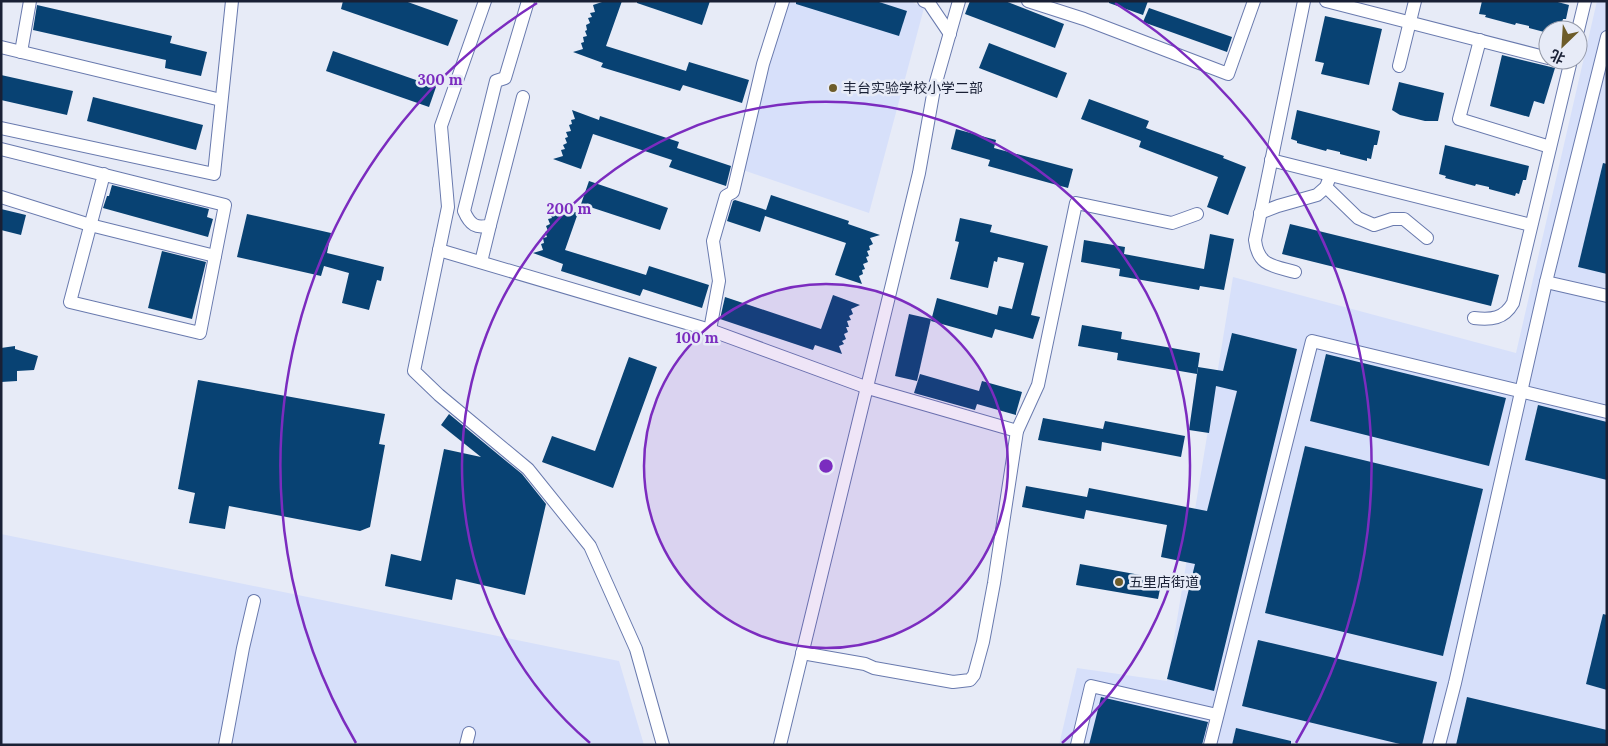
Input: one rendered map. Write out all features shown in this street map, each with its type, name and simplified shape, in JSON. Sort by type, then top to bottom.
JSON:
[{"type":"street","points":[[21,52],[30,1]]},
{"type":"street","points":[[1,128],[214,174],[232,1]]},
{"type":"street","points":[[485,1],[441,126],[448,207],[414,371],[439,395],[528,469],[590,546],[636,650],[663,745]]},
{"type":"street","points":[[490,225],[482,228],[473,225],[468,220],[464,211],[496,81],[505,78],[528,1]]},
{"type":"street","points":[[710,330],[719,282],[713,241],[726,196],[733,192],[763,64],[783,1]]},
{"type":"street","points":[[924,1],[928,3],[950,34]]},
{"type":"street","points":[[780,745],[919,173],[934,89],[960,1]]},
{"type":"street","points":[[1028,1],[1084,19],[1228,74],[1254,1]]},
{"type":"street","points":[[1295,272],[1276,267],[1261,259],[1256,251],[1255,240],[1304,1]]},
{"type":"street","points":[[1326,1],[1538,55]]},
{"type":"street","points":[[1399,66],[1415,1]]},
{"type":"street","points":[[1580,20],[1585,1]]},
{"type":"street","points":[[1439,745],[1455,683],[1546,282],[1607,38]]},
{"type":"street","points":[[1480,40],[1459,119],[1550,147]]},
{"type":"street","points":[[1,47],[221,100]]},
{"type":"street","points":[[1474,318],[1495,318],[1509,310],[1513,303],[1550,147],[1564,70]]},
{"type":"street","points":[[481,262],[523,97]]},
{"type":"street","points":[[1,150],[104,174],[225,205],[200,333],[70,302],[104,174]]},
{"type":"street","points":[[1271,160],[1328,181],[1531,225]]},
{"type":"street","points":[[1260,213],[1317,195],[1328,181]]},
{"type":"street","points":[[1328,181],[1358,218],[1374,225],[1392,219],[1404,219],[1427,238]]},
{"type":"street","points":[[1,197],[90,225],[215,256]]},
{"type":"street","points":[[802,654],[865,664],[874,668],[953,682],[970,680],[974,675],[983,642],[1017,431],[1038,385],[1076,202],[1172,223],[1197,214]]},
{"type":"street","points":[[439,250],[710,330],[868,388],[1017,431]]},
{"type":"street","points":[[1546,282],[1607,296]]},
{"type":"street","points":[[1210,745],[1312,341],[1607,412]]},
{"type":"street","points":[[225,745],[243,648],[254,601]]},
{"type":"street","points":[[1078,745],[1091,686],[1217,715]]},
{"type":"shaded area","name":"丰台实验学校小学二部","points":[[788,1],[910,1],[924,8],[869,213],[740,169]]},
{"type":"shaded area","points":[[1597,1],[1607,1],[1607,745],[1059,745],[1077,668],[1167,681],[1233,277],[1516,353],[1581,70],[1588,70],[1588,40]]},
{"type":"shaded area","points":[[1,534],[619,661],[644,745],[1,745]]},
{"type":"building","points":[[343,1],[405,1],[458,20],[448,46],[341,9]]},
{"type":"building","points":[[605,1],[622,1],[606,46],[686,71],[689,62],[749,80],[742,103],[683,85],[680,91],[601,67],[603,63],[573,52],[583,49],[581,43],[584,42],[583,37],[587,36],[585,31],[587,30],[586,25],[590,23],[588,18],[592,17],[590,13],[595,12],[593,5]]},
{"type":"building","points":[[637,1],[710,1],[702,25],[637,3]]},
{"type":"building","points":[[796,1],[876,1],[907,11],[899,36],[796,4]]},
{"type":"building","points":[[970,1],[1005,1],[1064,24],[1055,48],[965,14]]},
{"type":"building","points":[[1109,1],[1148,1],[1143,15],[1109,3]]},
{"type":"building","points":[[1482,1],[1554,1],[1569,5],[1566,19],[1538,20],[1538,30],[1529,28],[1529,26],[1516,23],[1515,25],[1479,14]]},
{"type":"building","points":[[37,5],[172,36],[170,43],[207,52],[201,76],[165,68],[166,60],[33,30]]},
{"type":"building","points":[[1149,8],[1232,37],[1227,52],[1143,22]]},
{"type":"building","points":[[1325,16],[1382,29],[1369,85],[1321,74],[1324,63],[1315,61]]},
{"type":"building","points":[[989,43],[1067,73],[1057,98],[979,68]]},
{"type":"building","points":[[333,51],[436,87],[429,107],[326,71]]},
{"type":"building","points":[[1502,55],[1538,64],[1538,70],[1554,70],[1544,104],[1534,101],[1529,117],[1490,106]]},
{"type":"building","points":[[1,75],[73,91],[67,115],[1,100]]},
{"type":"building","points":[[1399,82],[1444,93],[1438,121],[1425,121],[1400,115],[1392,110]]},
{"type":"building","points":[[93,97],[203,125],[196,150],[87,121]]},
{"type":"building","points":[[1089,99],[1149,121],[1146,128],[1224,156],[1223,158],[1246,167],[1228,215],[1207,207],[1218,177],[1139,147],[1141,141],[1081,119]]},
{"type":"building","points":[[572,110],[599,120],[600,116],[679,142],[677,148],[731,166],[726,186],[669,167],[672,160],[593,134],[581,169],[553,159],[563,156],[561,150],[565,149],[563,145],[567,143],[565,138],[568,137],[566,132],[571,131],[569,125],[572,124],[571,120],[575,119]]},
{"type":"building","points":[[1297,110],[1380,131],[1371,159],[1367,158],[1367,161],[1340,154],[1340,152],[1327,149],[1326,151],[1297,143],[1297,141],[1291,139]]},
{"type":"building","points":[[956,129],[996,140],[994,148],[1073,169],[1068,188],[988,166],[990,160],[951,149]]},
{"type":"building","points":[[1445,145],[1529,166],[1526,180],[1523,180],[1519,194],[1516,193],[1515,196],[1489,189],[1489,187],[1476,184],[1475,186],[1445,178],[1446,176],[1439,174]]},
{"type":"building","points":[[1603,163],[1607,164],[1607,274],[1578,267]]},
{"type":"building","points":[[589,181],[668,208],[660,230],[581,204]]},
{"type":"building","points":[[112,185],[209,209],[207,217],[213,219],[208,237],[103,208]]},
{"type":"building","points":[[771,195],[849,221],[848,224],[880,235],[870,238],[873,244],[869,246],[870,250],[867,251],[869,256],[866,257],[868,262],[863,264],[865,269],[862,270],[863,274],[859,276],[862,284],[835,275],[846,243],[765,216],[760,232],[727,221],[733,201],[766,210]]},
{"type":"building","points":[[552,204],[578,213],[565,250],[646,275],[649,266],[709,285],[702,308],[643,289],[640,296],[561,271],[563,264],[533,253],[543,250],[541,244],[544,243],[543,238],[547,237],[545,232],[548,231],[546,226],[550,224],[548,219],[552,218],[550,214],[555,213]]},
{"type":"building","points":[[1,209],[26,215],[21,235],[1,230]]},
{"type":"building","points":[[247,214],[331,233],[327,253],[384,267],[381,281],[377,280],[369,310],[342,303],[349,273],[324,266],[321,276],[237,257]]},
{"type":"building","points":[[960,218],[992,225],[990,232],[1048,246],[1031,315],[1040,317],[1033,339],[995,329],[992,338],[931,321],[937,298],[997,315],[999,306],[1012,309],[1024,263],[998,257],[997,262],[994,261],[988,288],[950,279],[959,242],[955,241]]},
{"type":"building","points":[[1290,224],[1499,275],[1491,306],[1282,254]]},
{"type":"building","points":[[1210,234],[1234,239],[1224,290],[1200,286],[1199,290],[1119,276],[1120,269],[1081,262],[1084,240],[1125,247],[1124,254],[1204,269]]},
{"type":"building","points":[[162,251],[206,262],[192,319],[148,308]]},
{"type":"building","points":[[833,295],[860,305],[851,309],[853,314],[849,316],[851,320],[847,321],[849,327],[846,327],[848,332],[844,334],[846,339],[842,341],[844,344],[839,346],[842,354],[815,345],[813,350],[720,319],[725,297],[821,329]]},
{"type":"building","points":[[909,314],[931,319],[917,381],[895,376]]},
{"type":"building","points":[[1082,325],[1122,332],[1121,339],[1200,353],[1197,374],[1117,360],[1118,353],[1078,346]]},
{"type":"building","points":[[1232,333],[1297,349],[1214,691],[1167,679],[1195,564],[1161,557],[1167,525],[1086,510],[1084,519],[1022,507],[1026,486],[1087,497],[1089,488],[1207,511],[1237,391],[1216,386],[1209,433],[1189,430],[1198,367],[1223,371]]},
{"type":"building","points":[[15,346],[15,349],[38,356],[34,370],[17,371],[17,381],[1,382],[1,348]]},
{"type":"building","points":[[1326,354],[1506,398],[1489,466],[1310,421]]},
{"type":"building","points":[[629,357],[657,367],[613,488],[542,462],[552,436],[595,451]]},
{"type":"building","points":[[920,374],[979,391],[982,381],[1022,392],[1016,415],[977,404],[975,410],[914,393]]},
{"type":"building","points":[[198,380],[385,414],[379,444],[385,445],[370,527],[360,531],[229,506],[225,529],[189,523],[195,493],[178,489]]},
{"type":"building","points":[[1538,405],[1607,422],[1607,480],[1525,460]]},
{"type":"building","points":[[449,414],[522,474],[546,504],[525,595],[456,579],[452,600],[385,586],[391,554],[421,561],[444,449],[481,457],[441,425]]},
{"type":"building","points":[[1043,418],[1103,429],[1105,421],[1185,436],[1181,457],[1102,442],[1101,451],[1038,440]]},
{"type":"building","points":[[1305,446],[1483,489],[1443,656],[1265,613]]},
{"type":"building","name":"五里店街道","points":[[1080,564],[1162,579],[1158,599],[1076,585]]},
{"type":"building","points":[[1603,614],[1607,615],[1607,690],[1586,684]]},
{"type":"building","points":[[1258,640],[1437,682],[1422,745],[1404,745],[1242,706]]},
{"type":"building","points":[[1101,697],[1208,722],[1202,745],[1089,745]]},
{"type":"building","points":[[1467,697],[1607,730],[1607,745],[1456,745]]},
{"type":"building","points":[[1236,728],[1291,741],[1291,745],[1232,745]]},
{"type":"place","name":"丰台实验学校小学二部","points":[[833,88]]},
{"type":"place","name":"五里店街道","points":[[1119,582]]}]
